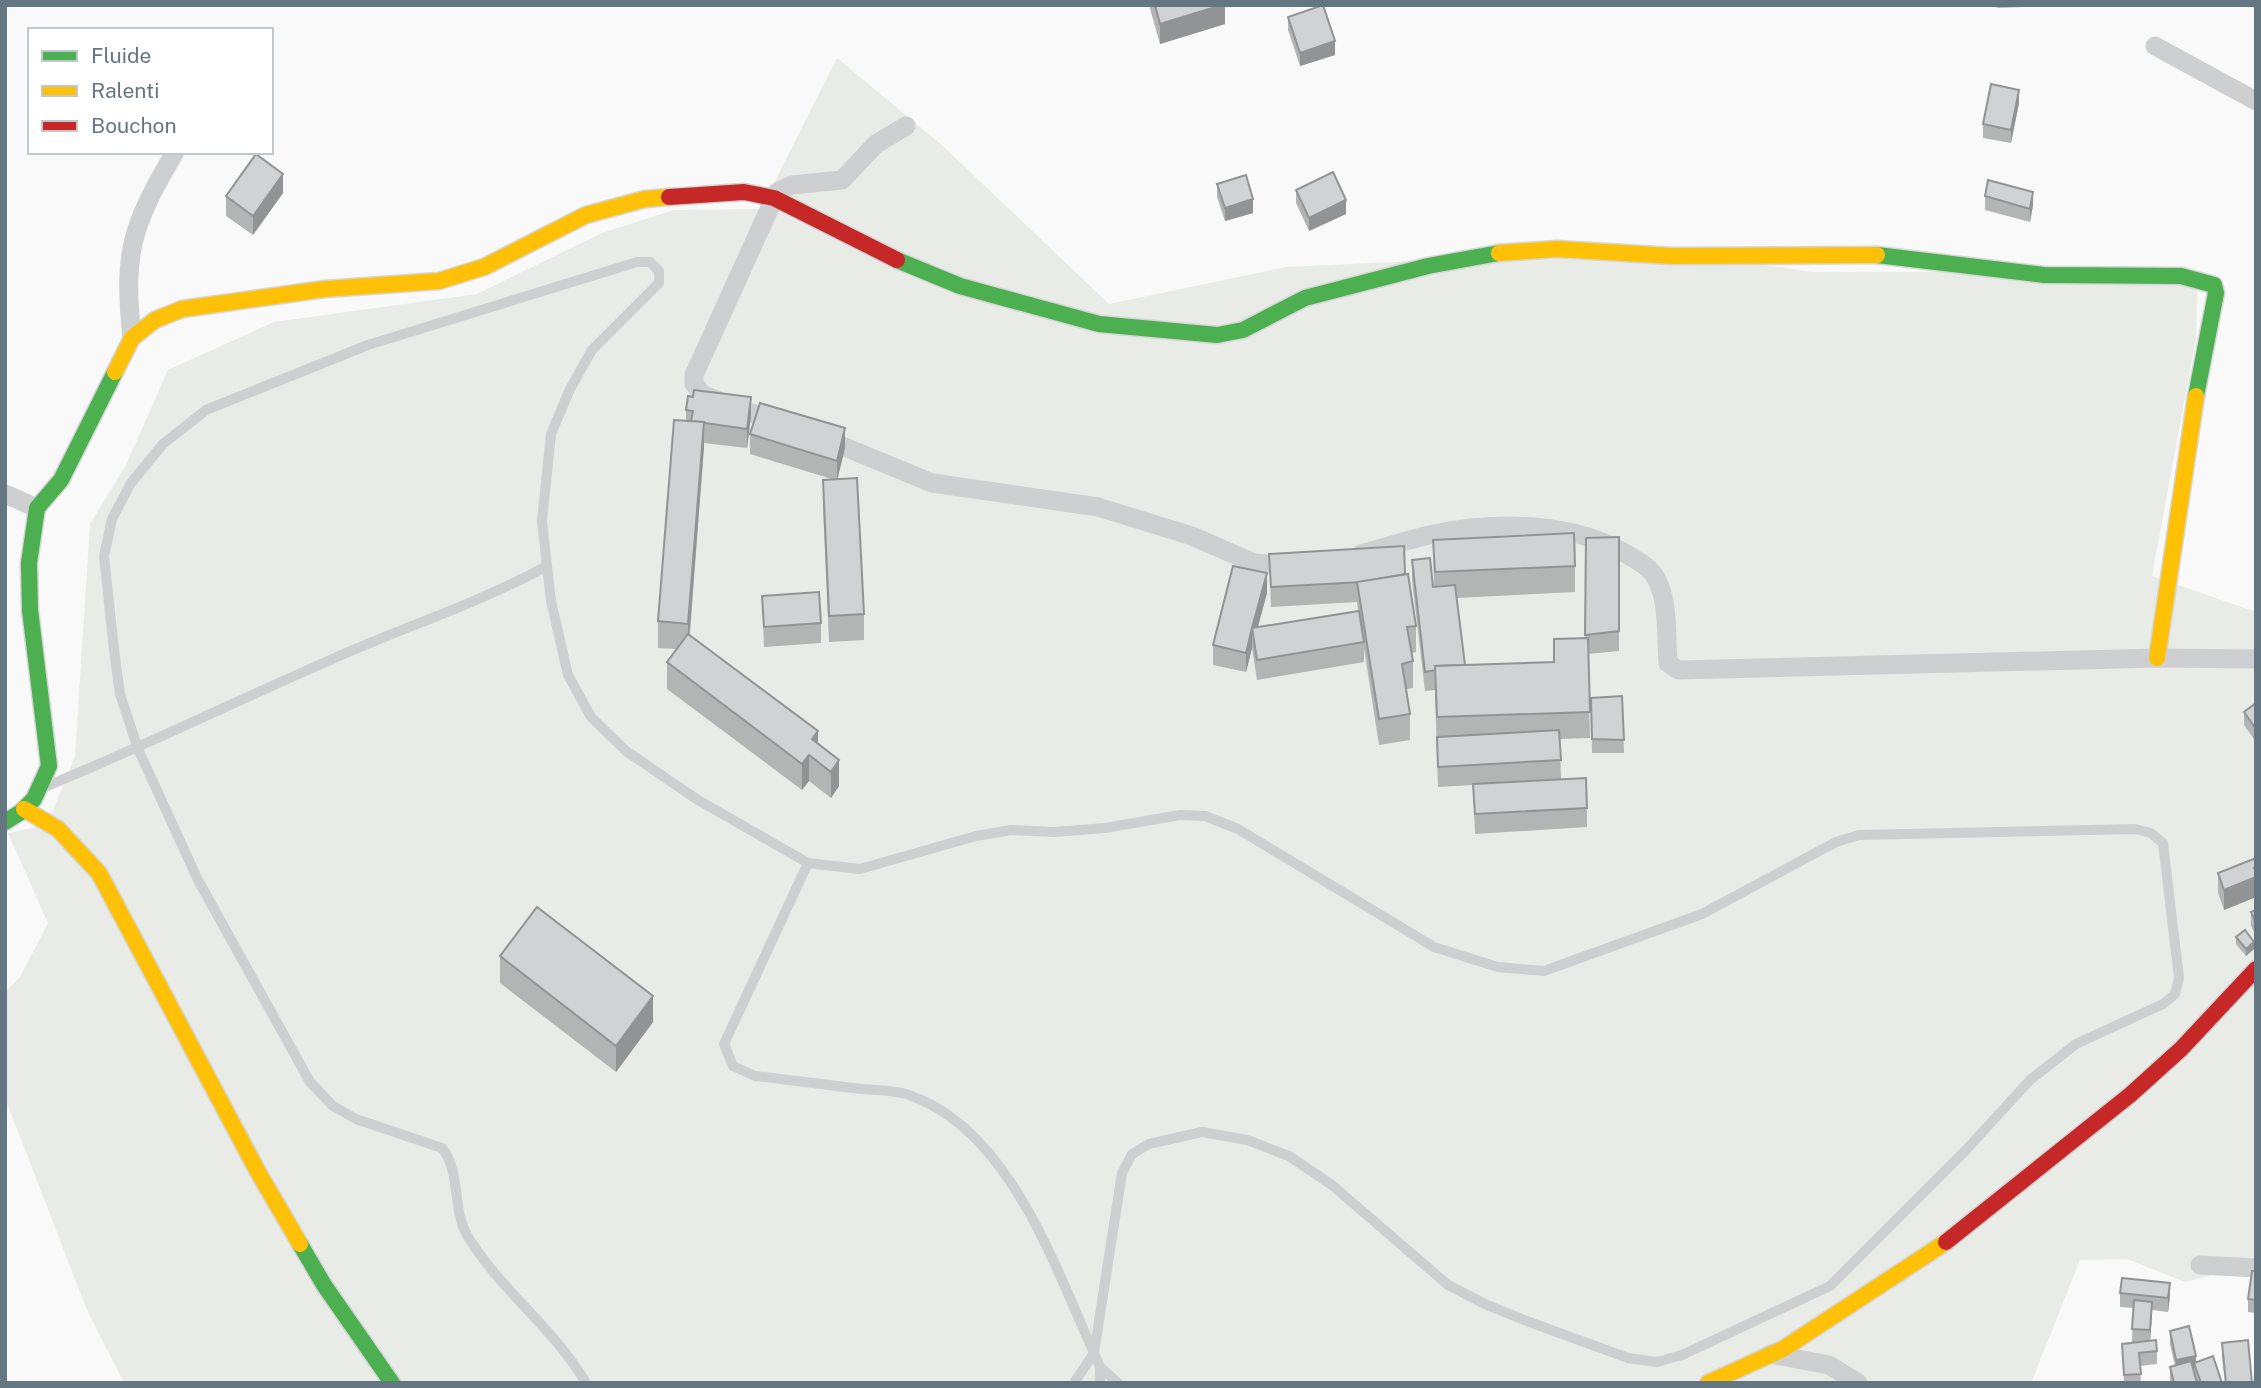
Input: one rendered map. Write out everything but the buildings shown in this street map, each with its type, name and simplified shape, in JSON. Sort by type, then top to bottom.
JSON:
[{"type":"street","points":[[2155,46],[2256,101]]},
{"type":"street","points":[[906,126],[876,144],[842,180],[782,187],[774,198],[694,375],[694,384],[703,395],[865,453],[932,483],[1098,507],[1192,536],[1254,563],[1286,567],[1309,565]]},
{"type":"street","points":[[132,338],[127,293],[130,248],[151,192],[174,154]]},
{"type":"street","points":[[5,822],[24,809],[43,788],[49,766],[30,610],[29,575],[37,508],[61,481],[132,338],[155,320],[182,309],[325,289],[439,281],[459,276],[484,267],[586,215],[645,199],[744,192],[774,198],[902,263],[960,286],[1099,324],[1217,335],[1243,330],[1305,298],[1428,266],[1480,254],[1557,249],[1672,256],[1865,254],[1986,270],[2115,277],[2148,274],[2181,276],[2208,282],[2214,285],[2216,293],[2192,417],[2157,658]]},
{"type":"street","points":[[5,494],[37,508]]},
{"type":"street","points":[[1344,558],[1441,532],[1475,528],[1561,531],[1590,537],[1619,550],[1655,575],[1662,590],[1668,663],[1678,670],[2157,658],[2256,659]]},
{"type":"street","points":[[24,809],[58,829],[99,873],[258,1172],[324,1285],[392,1383]]},
{"type":"street","points":[[1708,1383],[1771,1354],[1940,1247],[2130,1095],[2181,1049],[2256,970]]},
{"type":"street","points":[[2200,1265],[2256,1268]]},
{"type":"street","points":[[1771,1354],[1829,1365],[1858,1383]]},
{"type":"lane","points":[[586,1383],[485,1262],[465,1232],[453,1187],[450,1158],[442,1148],[356,1119],[333,1106],[310,1082],[198,880],[138,749],[120,694],[104,556],[111,519],[131,483],[163,444],[206,410],[368,345],[612,270],[650,262],[659,271],[659,283],[592,350],[570,389],[551,434],[542,522],[551,601],[568,675],[591,717],[626,751],[698,800],[808,863],[860,869],[896,862],[976,836],[999,832],[1055,832],[1105,828],[1181,815],[1205,816],[1238,829],[1434,947],[1526,972],[1544,971],[1702,914],[1836,842],[1860,835],[2135,829],[2151,833],[2163,843],[2179,978],[2175,994],[2163,1004],[2076,1044],[2030,1080],[1966,1150],[1830,1286],[1777,1313],[1682,1355],[1657,1362],[1628,1357],[1487,1305],[1448,1285],[1332,1185],[1289,1156],[1247,1139],[1202,1132],[1149,1144],[1132,1154],[1122,1173],[1094,1353],[1074,1383]]},
{"type":"lane","points":[[43,788],[138,749],[330,660],[508,587],[547,566]]},
{"type":"lane","points":[[808,863],[724,1044],[733,1066],[755,1076],[906,1094],[939,1107],[1000,1167],[1030,1213],[1100,1367],[1100,1383]]},
{"type":"lane","points":[[1100,1367],[1118,1383]]},
{"type":"shaded area","points":[[837,58],[944,147],[1109,304],[1286,267],[1660,250],[1813,272],[2198,271],[2196,338],[2152,576],[2256,612],[2256,1264],[2185,1282],[2127,1259],[2080,1260],[2031,1383],[124,1383],[87,1310],[5,1098],[5,992],[20,977],[48,923],[8,833],[47,825],[75,756],[90,524],[126,465],[168,370],[274,322],[477,294],[602,233],[674,210],[761,209]]},
{"type":"traffic: fast","points":[[897,260],[960,286],[1099,324],[1217,335],[1243,330],[1305,298],[1428,266],[1499,253]]},
{"type":"traffic: fast","points":[[1877,255],[2044,275],[2181,276],[2214,285],[2216,293],[2196,396]]},
{"type":"traffic: fast","points":[[5,822],[21,812],[34,799],[49,766],[30,610],[29,563],[37,508],[61,480],[115,372]]},
{"type":"traffic: fast","points":[[300,1244],[324,1285],[392,1383]]},
{"type":"traffic: slow","points":[[115,372],[132,338],[155,320],[182,309],[325,289],[439,281],[484,267],[586,215],[645,199],[669,197]]},
{"type":"traffic: slow","points":[[1499,253],[1557,249],[1672,256],[1877,255]]},
{"type":"traffic: slow","points":[[2157,658],[2196,396]]},
{"type":"traffic: slow","points":[[24,809],[58,829],[99,873],[258,1172],[300,1244]]},
{"type":"traffic: slow","points":[[1708,1383],[1783,1349],[1946,1242]]},
{"type":"traffic: jam","points":[[669,197],[744,192],[774,198],[897,260]]},
{"type":"traffic: jam","points":[[1946,1242],[2130,1095],[2181,1049],[2256,969]]}]
